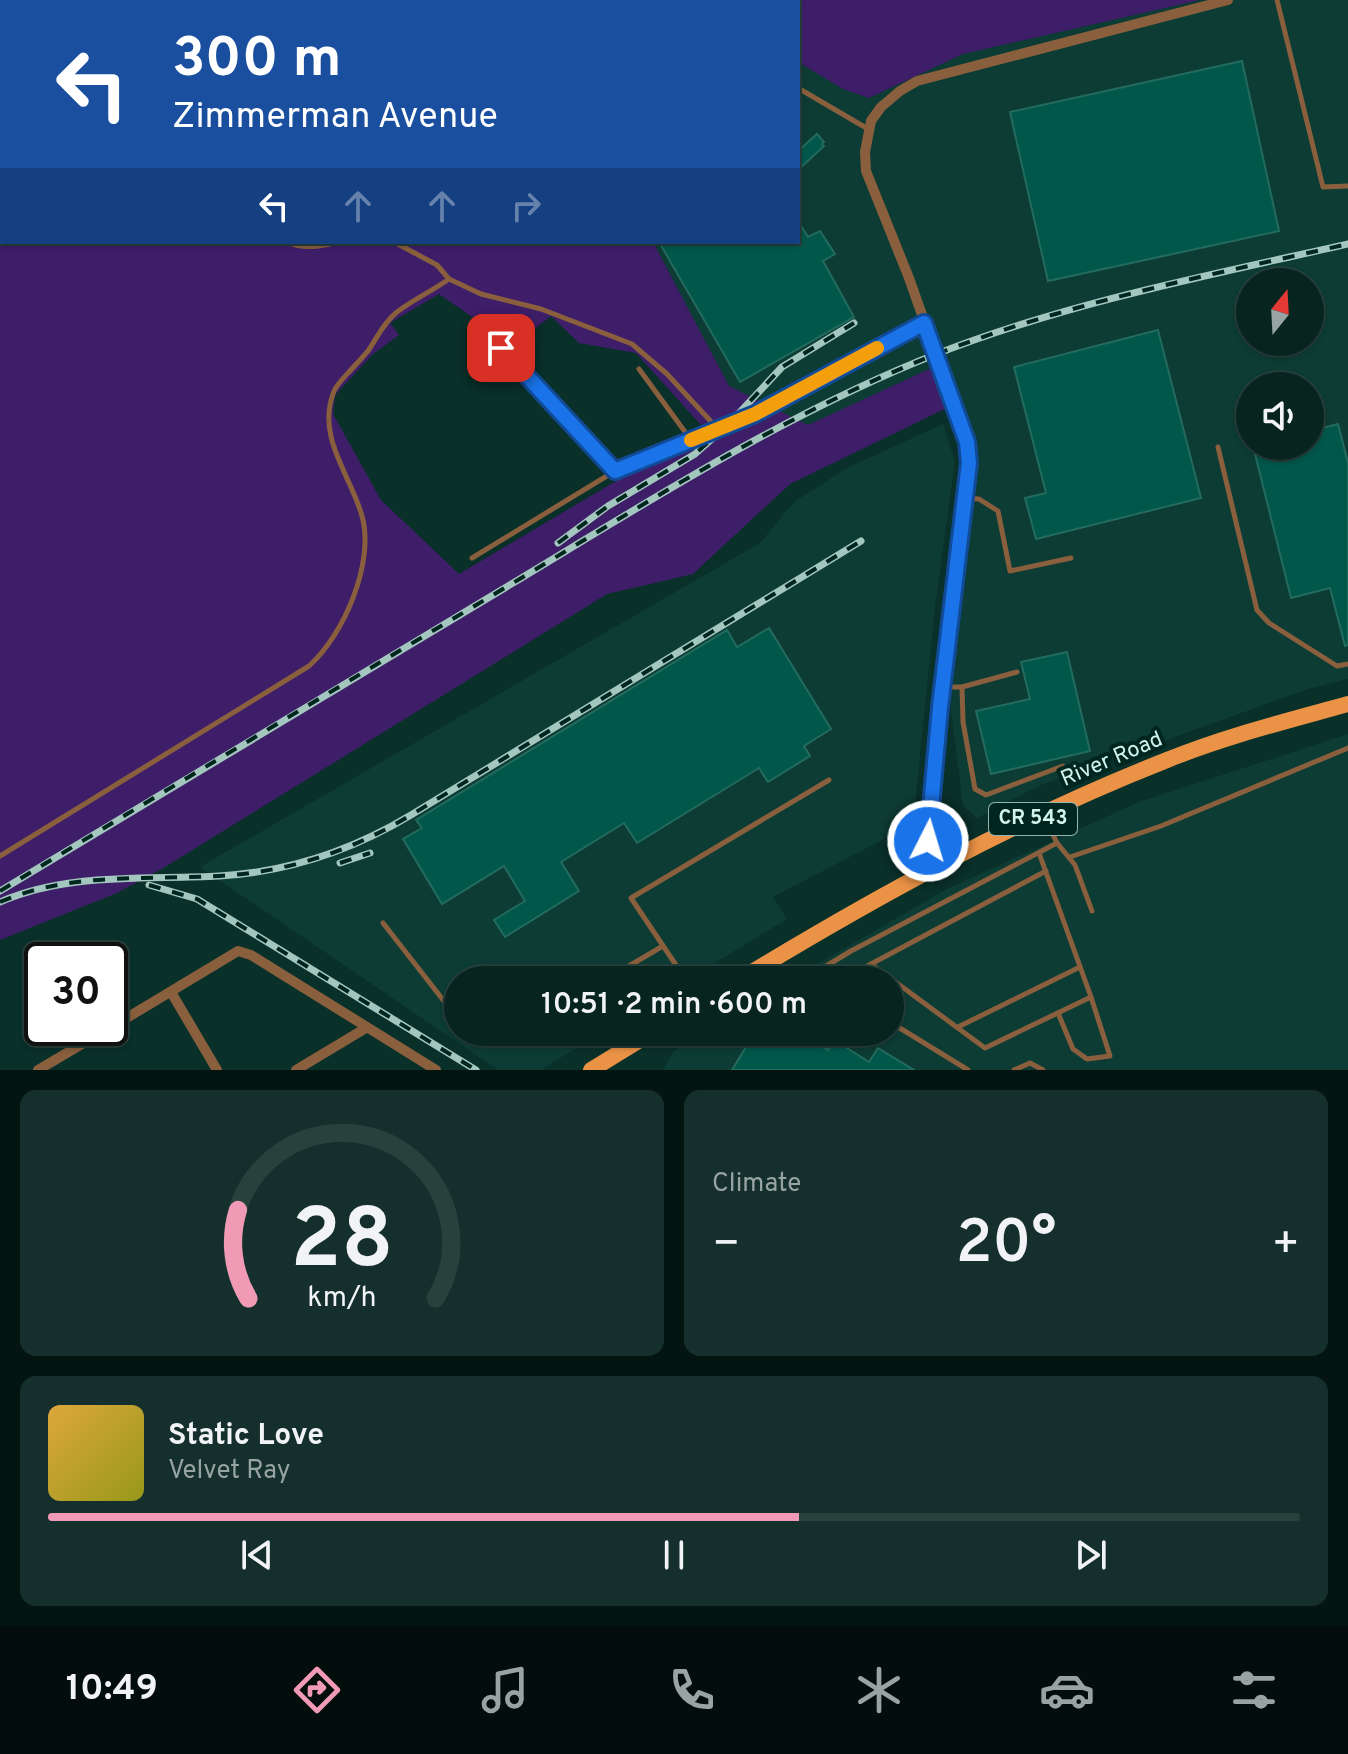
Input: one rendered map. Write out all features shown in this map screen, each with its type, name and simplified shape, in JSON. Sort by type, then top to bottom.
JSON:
[{"type":"main road","name":"River Road","points":[[762,966],[935,866],[1044,814],[1169,759],[1237,735],[1348,704]]},
{"type":"main road","points":[[591,1070],[630,1046]]},
{"type":"street","points":[[935,866],[928,841],[969,463],[967,442],[866,171],[869,129],[881,107],[917,81],[1228,0]]},
{"type":"street","points":[[705,435],[755,414],[924,323]]},
{"type":"street","points":[[128,1017],[238,951],[251,955],[436,1070]]},
{"type":"street","points":[[171,992],[217,1070]]},
{"type":"street","points":[[296,1070],[366,1028]]},
{"type":"street","points":[[38,1070],[79,1046]]},
{"type":"lane","points":[[1277,0],[1323,187],[1348,186]]},
{"type":"lane","points":[[800,89],[869,129]]},
{"type":"lane","points":[[291,244],[297,247],[326,244]]},
{"type":"lane","points":[[398,244],[437,265],[449,279],[481,294],[556,314],[632,344],[667,374],[718,429]]},
{"type":"lane","points":[[0,856],[296,675],[321,656],[353,598],[367,537],[361,513],[345,480],[331,436],[328,411],[334,390],[368,351],[387,321],[449,279]]},
{"type":"lane","points":[[501,348],[615,471]]},
{"type":"lane","points":[[639,369],[691,440]]},
{"type":"lane","points":[[472,558],[615,471],[705,435]]},
{"type":"lane","points":[[1218,447],[1257,610],[1269,623],[1337,666],[1348,664]]},
{"type":"lane","points":[[964,497],[979,499],[998,511],[1010,571],[1071,558]]},
{"type":"lane","points":[[943,687],[962,687],[1017,672]]},
{"type":"lane","points":[[962,687],[963,722],[975,789],[986,795],[1063,766]]},
{"type":"lane","points":[[1070,857],[1161,826],[1348,748]]},
{"type":"lane","points":[[677,966],[631,898],[829,780]]},
{"type":"lane","points":[[1044,814],[1057,843],[1070,857],[1092,911]]},
{"type":"lane","points":[[826,966],[1057,843]]},
{"type":"lane","points":[[1039,853],[1110,1056],[1087,1059],[1073,1049],[1058,1013]]},
{"type":"lane","points":[[868,966],[1046,871]]},
{"type":"lane","points":[[383,923],[444,1001]]},
{"type":"lane","points":[[629,966],[663,946]]},
{"type":"lane","points":[[768,962],[779,966]]},
{"type":"lane","points":[[871,964],[985,1048],[1091,997]]},
{"type":"lane","points":[[958,1027],[1080,967]]},
{"type":"lane","points":[[904,1031],[968,1070]]},
{"type":"lane","points":[[1014,1070],[1030,1063],[1043,1070]]},
{"type":"shaded area","points":[[800,0],[1200,0],[963,54],[869,98],[843,89],[800,63]]},
{"type":"shaded area","points":[[1200,0],[1348,0],[1348,679],[1308,689],[1041,785],[977,818],[963,805],[945,663],[967,442],[940,364],[808,426],[729,386],[654,244],[800,244],[800,63],[843,89],[869,98],[963,54]]},
{"type":"shaded area","points":[[0,244],[654,244],[729,386],[808,425],[940,364],[955,404],[790,484],[693,574],[607,594],[165,867],[117,893],[0,940]],"holes":[[[439,294],[494,332],[509,349],[551,316],[579,343],[636,353],[701,425],[705,435],[702,442],[638,468],[459,574],[381,500],[333,414],[335,395],[373,354],[399,335],[390,323]]]},
{"type":"shaded area","points":[[943,424],[955,461],[935,607],[913,824],[773,897],[787,919],[710,966],[444,966],[444,1033],[200,867],[760,543],[794,502],[847,468]]},
{"type":"shaded area","points":[[1348,734],[1348,1070],[663,1070],[674,1051],[682,1046],[904,1046],[904,966],[814,966],[947,889],[1139,802]]},
{"type":"shaded area","points":[[463,1046],[580,1046],[541,1070],[498,1070]]},
{"type":"building","points":[[1242,61],[1279,231],[1048,281],[1010,112]]},
{"type":"building","points":[[817,134],[824,142],[824,146],[800,168],[800,149]]},
{"type":"building","points":[[800,224],[808,237],[820,231],[835,254],[823,261],[854,317],[740,382],[660,244],[800,244]]},
{"type":"building","points":[[1158,330],[1201,498],[1036,539],[1025,498],[1046,493],[1014,367]]},
{"type":"building","points":[[1338,424],[1348,463],[1348,645],[1345,646],[1330,588],[1291,598],[1256,460],[1324,460],[1324,428]]},
{"type":"building","points":[[769,628],[831,729],[804,746],[810,756],[768,782],[759,768],[637,843],[624,823],[561,862],[579,891],[505,937],[494,920],[525,901],[504,866],[442,904],[403,839],[422,828],[416,820],[727,630],[737,647]]},
{"type":"building","points":[[1067,652],[1090,751],[991,774],[976,711],[1030,699],[1021,662]]},
{"type":"building","points":[[747,1046],[822,1046],[828,1050],[830,1046],[844,1046],[869,1062],[878,1048],[914,1070],[732,1070]]},
{"type":"railway","points":[[0,891],[669,489],[828,402],[939,353],[1039,319],[1141,291],[1348,244]]},
{"type":"railway","points":[[558,543],[608,506],[695,454],[729,424],[782,367],[854,323]]},
{"type":"railway","points":[[0,902],[26,892],[80,882],[219,876],[270,870],[319,858],[366,839],[411,815],[861,541]]},
{"type":"railway","points":[[340,863],[370,853]]},
{"type":"railway","points":[[149,885],[197,899],[476,1070]]},
{"type":"slow traffic","points":[[691,440],[755,414],[877,348]]},
{"type":"route","points":[[501,348],[615,471],[755,414],[924,323],[967,442],[969,463],[940,707],[928,841]]}]
